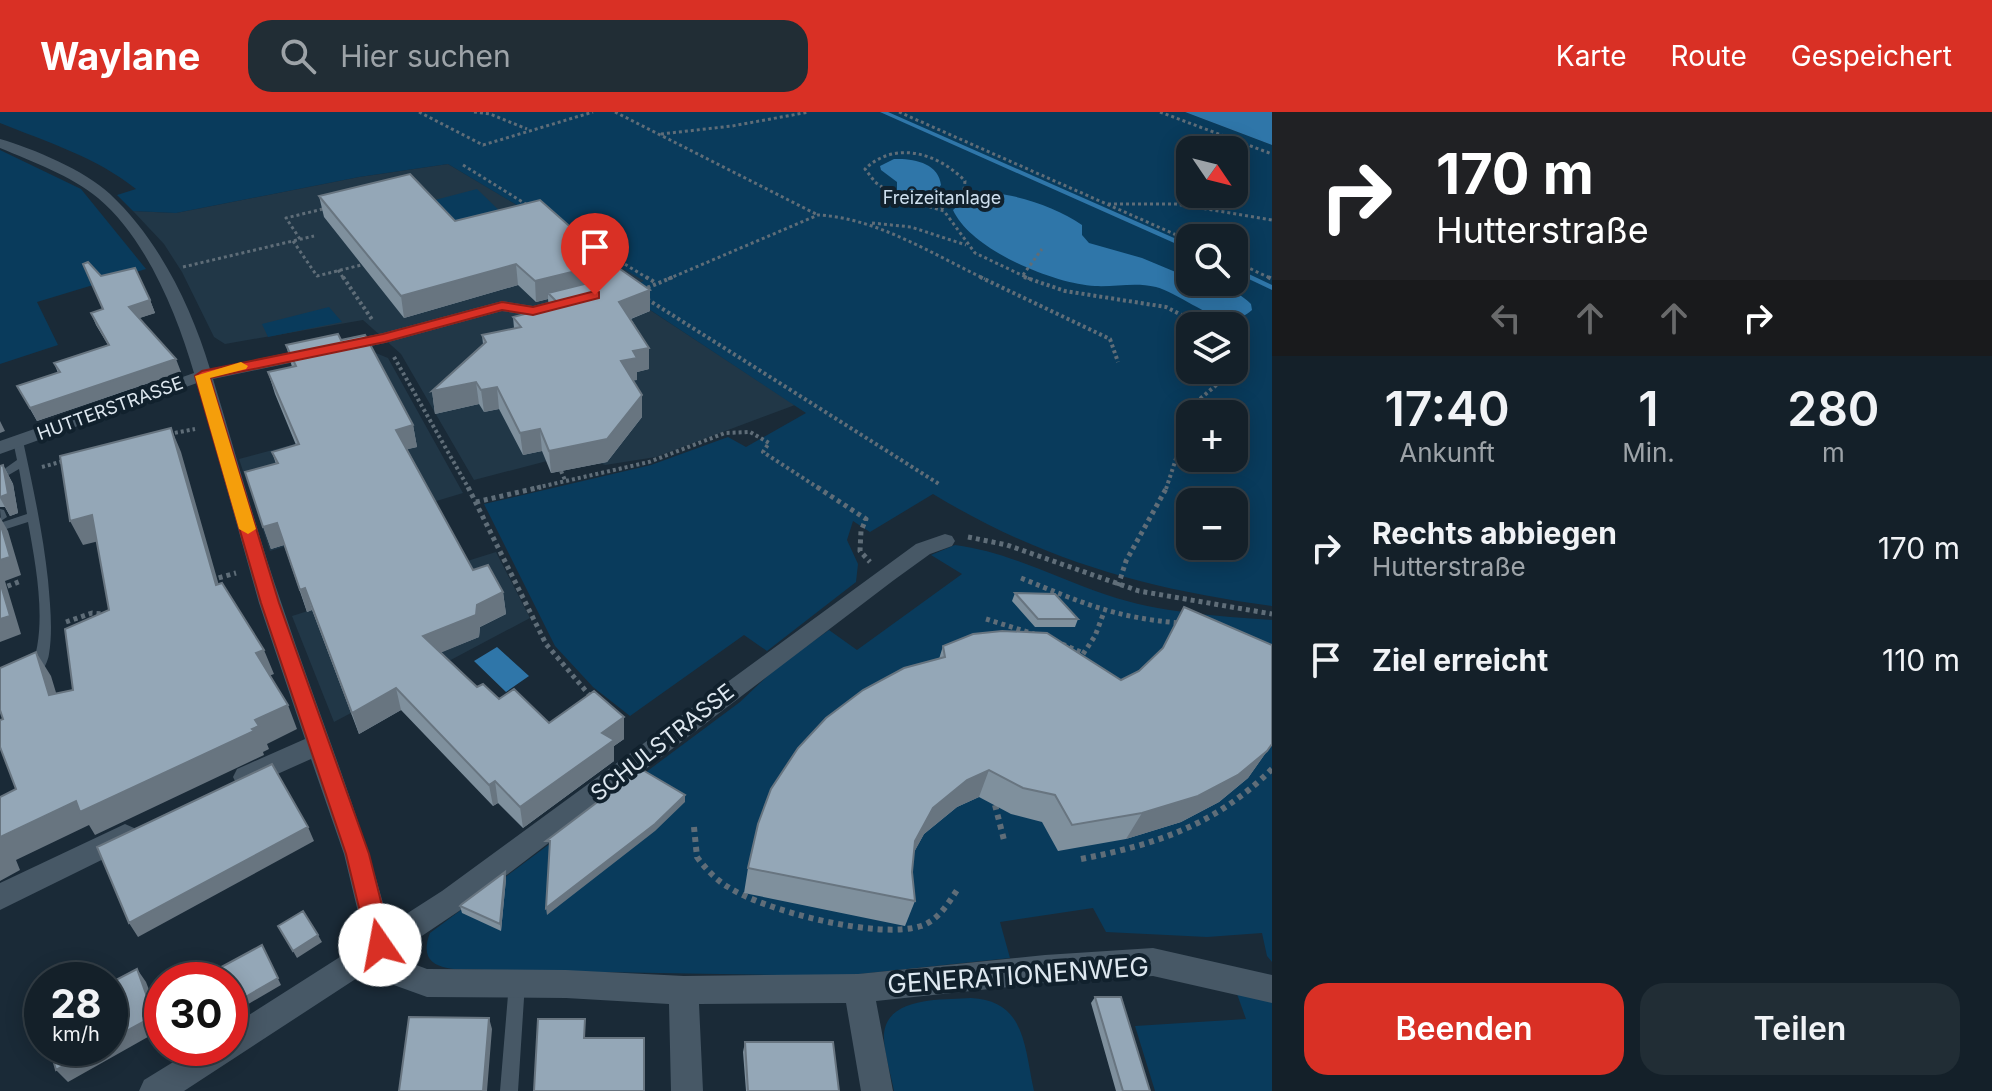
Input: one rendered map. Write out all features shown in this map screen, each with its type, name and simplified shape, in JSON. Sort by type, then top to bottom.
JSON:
[{"type":"street","points":[[0,143],[72,175],[103,195],[141,236],[190,330],[259,565],[357,854],[380,945]]},
{"type":"street","name":"HUTTERSTRASSE","points":[[0,448],[202,376],[385,338],[502,306],[533,311],[595,295]]},
{"type":"street","name":"SCHULSTRASSE","points":[[248,1034],[452,900],[886,575],[923,549],[945,541]]},
{"type":"street","points":[[227,786],[321,743]]},
{"type":"street","points":[[0,897],[142,828]]},
{"type":"street","name":"GENERATIONENWEG","points":[[380,945],[401,974],[427,983],[517,983],[684,990],[858,988],[1045,969],[1153,962],[1272,989]]},
{"type":"street","name":"GENERATIONENWEG","points":[[858,988],[877,1091]]},
{"type":"street","points":[[684,990],[687,1091]]},
{"type":"street","points":[[155,1091],[196,1066]]},
{"type":"lane","points":[[18,441],[33,516],[46,628],[41,667],[29,678]]},
{"type":"lane","points":[[0,477],[23,461]]},
{"type":"lane","points":[[0,519],[33,516]]},
{"type":"lane","points":[[509,1091],[517,983]]},
{"type":"path","points":[[419,112],[483,145],[593,112]]},
{"type":"path","points":[[474,112],[490,114],[528,130]]},
{"type":"path","points":[[615,112],[818,215],[839,216],[870,224],[1110,339],[1118,362]]},
{"type":"path","points":[[660,134],[732,126],[809,112]]},
{"type":"path","points":[[899,112],[1176,235]]},
{"type":"path","points":[[1160,112],[1272,154]]},
{"type":"path","points":[[941,209],[964,190],[965,181],[961,175],[933,160],[907,152],[894,152],[878,157],[865,169],[900,200],[941,209],[950,217],[967,245]]},
{"type":"path","points":[[463,165],[540,212]]},
{"type":"path","points":[[1103,204],[1176,204],[1272,220]]},
{"type":"path","points":[[300,239],[286,218],[338,205]]},
{"type":"path","points":[[818,215],[636,292],[939,484]]},
{"type":"path","points":[[870,224],[877,221],[911,227],[967,245],[1048,286],[1089,297],[1156,303],[1176,313]]},
{"type":"path","points":[[160,272],[314,236]]},
{"type":"path","points":[[579,236],[656,284]]},
{"type":"path","points":[[293,241],[317,276],[361,265]]},
{"type":"path","points":[[1023,275],[1042,249]]},
{"type":"path","points":[[1248,268],[1272,279]]},
{"type":"path","points":[[338,270],[385,338],[436,429],[546,644],[598,704]]},
{"type":"path","points":[[1198,400],[1219,384]]},
{"type":"path","points":[[436,429],[443,427]]},
{"type":"path","points":[[156,438],[180,431]]},
{"type":"path","points":[[476,502],[651,462],[733,431],[750,432],[762,436],[769,443],[763,452],[866,519],[861,531],[860,551],[886,575]]},
{"type":"path","points":[[68,460],[81,456]]},
{"type":"path","points":[[1118,586],[1126,561],[1168,486],[1176,460]]},
{"type":"path","points":[[595,473],[601,464]]},
{"type":"path","points":[[561,471],[565,480]]},
{"type":"path","points":[[460,474],[468,472]]},
{"type":"path","points":[[945,541],[962,537],[981,539],[1118,586],[1171,599],[1272,614]]},
{"type":"path","points":[[200,584],[259,565]]},
{"type":"path","points":[[1021,578],[1104,612],[1138,620],[1190,625]]},
{"type":"path","points":[[46,628],[92,613],[97,616],[111,611]]},
{"type":"path","points":[[1077,662],[1095,636],[1104,612]]},
{"type":"path","points":[[986,619],[1039,635]]},
{"type":"path","points":[[1054,640],[1083,653]]},
{"type":"path","points":[[1081,859],[1141,848],[1203,825],[1250,794],[1272,769]]},
{"type":"path","points":[[995,805],[1004,840]]},
{"type":"path","points":[[694,827],[697,857],[729,887],[766,903],[823,919],[890,933],[921,927],[945,910],[959,887]]},
{"type":"path","points":[[1132,837],[1141,848]]},
{"type":"shaded area","points":[[1185,112],[1272,112],[1272,145]]},
{"type":"shaded area","points":[[894,159],[924,163],[935,172],[941,185],[921,197],[909,197],[897,192],[897,182],[880,166]]},
{"type":"shaded area","points":[[448,164],[645,281],[621,291],[795,405],[656,457],[605,465],[597,462],[572,469],[566,456],[474,480],[401,354],[363,320],[225,344],[214,337],[182,272],[164,244],[133,211],[176,213],[359,177]]},
{"type":"shaded area","points":[[991,193],[1014,196],[1050,208],[1082,225],[1082,235],[1089,243],[1142,258],[1176,272],[1176,296],[1156,287],[1078,284],[1037,272],[995,251],[963,225],[953,210],[963,201]]},
{"type":"shaded area","points":[[1176,296],[1241,296],[1251,304],[1252,310],[1248,313],[1204,311]]},
{"type":"shaded area","points":[[366,349],[388,358],[463,493],[270,551],[239,459],[399,416]]},
{"type":"shaded area","points":[[496,552],[530,618],[334,722],[292,616]]},
{"type":"shaded area","points":[[497,647],[529,676],[506,692],[474,661]]},
{"type":"green space","name":"Freizeitanlage","points":[[0,112],[1185,112],[1272,145],[1272,606],[1181,591],[1096,568],[1014,537],[933,494],[870,532],[853,521],[847,540],[858,564],[856,582],[767,651],[744,635],[630,716],[593,687],[555,646],[484,504],[651,465],[728,437],[746,447],[806,413],[620,290],[644,281],[448,164],[359,177],[176,213],[133,211],[117,195],[136,189],[71,151],[0,123]]},
{"type":"green space","points":[[0,150],[81,189],[146,269],[37,302],[58,345],[0,364]]},
{"type":"green space","points":[[477,189],[513,224],[469,236],[435,200]]},
{"type":"green space","points":[[329,307],[342,322],[268,337],[262,324]]},
{"type":"green space","points":[[955,545],[994,553],[1107,595],[1147,606],[1272,620],[1272,962],[1267,956],[1262,933],[1207,937],[1106,932],[1093,908],[1000,922],[1010,958],[841,976],[463,970],[441,966],[428,956],[430,933],[740,702],[778,666],[829,630],[857,650],[962,574],[931,555]]},
{"type":"green space","points":[[1237,994],[1272,1002],[1272,1091],[1155,1091],[1135,1026],[1246,1019]]},
{"type":"green space","points":[[971,998],[1003,1007],[1012,1017],[1024,1043],[1034,1091],[894,1091],[884,1041],[887,1022],[895,1013],[918,1002]]},
{"type":"building","points":[[410,174],[455,221],[540,200],[610,262],[650,290],[619,302],[649,348],[633,351],[637,358],[621,361],[642,395],[607,439],[549,451],[540,429],[520,433],[497,387],[481,390],[476,382],[432,391],[486,342],[482,335],[521,327],[513,317],[560,305],[548,293],[601,280],[605,273],[596,266],[535,281],[516,264],[401,296],[319,196]]},
{"type":"building","points":[[88,262],[101,276],[135,268],[150,300],[129,307],[176,359],[30,408],[17,386],[60,372],[54,363],[109,345],[91,313],[103,309],[83,264]]},
{"type":"building","points":[[338,334],[341,340],[365,335],[413,425],[396,430],[473,570],[488,565],[503,592],[477,605],[476,615],[423,636],[477,687],[483,684],[499,699],[514,689],[549,723],[594,691],[624,717],[602,733],[614,740],[520,807],[495,781],[489,785],[396,688],[352,713],[305,588],[300,590],[277,523],[263,527],[245,472],[278,463],[272,452],[299,444],[268,372],[296,366],[286,345]]},
{"type":"building","points":[[171,428],[216,585],[222,583],[264,650],[256,653],[288,705],[255,720],[259,726],[252,729],[254,731],[80,812],[76,801],[0,837],[0,797],[16,789],[0,747],[0,720],[3,719],[0,710],[0,668],[36,652],[49,695],[73,690],[65,629],[109,610],[92,515],[70,521],[60,456]]},
{"type":"building","points":[[3,465],[8,494],[0,497],[0,466]]},
{"type":"building","points":[[0,522],[10,557],[0,560]]},
{"type":"building","points":[[0,582],[10,616],[0,619]]},
{"type":"building","points":[[1015,593],[1055,594],[1078,619],[1038,619]]},
{"type":"building","points":[[1184,607],[1272,645],[1272,744],[1238,775],[1198,796],[1142,813],[1072,825],[1055,795],[1023,788],[989,770],[967,780],[933,808],[915,841],[912,872],[915,901],[748,868],[758,824],[771,789],[798,748],[826,718],[863,690],[904,668],[945,657],[943,646],[973,634],[1002,631],[1047,633],[1121,680],[1139,671],[1163,648]]},
{"type":"building","points":[[272,764],[308,827],[129,923],[97,847]]},
{"type":"building","points":[[641,769],[685,795],[655,824],[546,908],[550,841],[546,841]]},
{"type":"building","points":[[505,872],[500,924],[460,906],[462,904]]},
{"type":"building","points":[[303,911],[318,935],[293,951],[278,926]]},
{"type":"building","points":[[262,945],[278,978],[248,996],[248,962],[231,962]]},
{"type":"building","points":[[137,969],[144,988],[144,1021],[128,1030],[128,974]]},
{"type":"building","points":[[1095,997],[1121,997],[1150,1091],[1123,1091]]},
{"type":"building","points":[[409,1017],[489,1018],[483,1091],[399,1091]]},
{"type":"building","points":[[538,1019],[585,1019],[584,1038],[644,1038],[644,1091],[534,1091]]},
{"type":"building","points":[[745,1042],[833,1042],[839,1091],[748,1091]]},
{"type":"waterway","points":[[883,112],[1176,242]]},
{"type":"waterway","points":[[1248,276],[1272,288]]},
{"type":"slow traffic","points":[[241,366],[202,376],[248,529]]},
{"type":"route","points":[[380,945],[357,854],[270,603],[202,376],[385,338],[502,306],[533,311],[595,295]]}]
